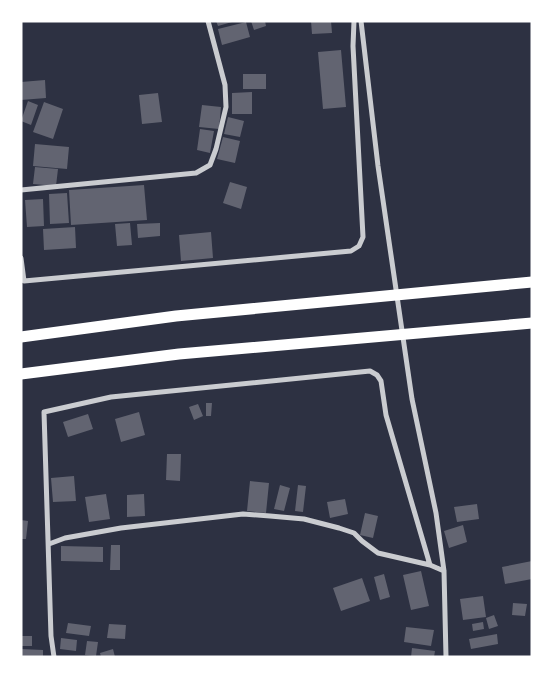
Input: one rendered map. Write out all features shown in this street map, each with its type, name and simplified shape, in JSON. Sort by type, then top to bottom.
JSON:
[{"type":"highway","points":[[21,337],[176,316],[527,282]]},
{"type":"highway","points":[[21,374],[179,354],[528,322]]},
{"type":"street","points":[[21,190],[196,173],[210,165],[216,149],[226,107],[225,85],[208,21]]},
{"type":"street","points":[[21,258],[24,281],[351,251],[359,246],[363,237],[353,46],[354,21]]},
{"type":"street","points":[[361,21],[386,224],[412,399],[436,513],[444,571],[446,657]]},
{"type":"street","points":[[54,657],[51,636],[44,412],[111,397],[370,371],[377,375],[380,381],[386,415],[430,564]]},
{"type":"street","points":[[49,544],[65,538],[96,532],[243,514],[304,520],[339,528],[354,533],[378,553],[430,564],[444,571]]},
{"type":"building","points":[[216,21],[232,21],[232,22],[218,26]]},
{"type":"building","points":[[251,21],[265,21],[266,26],[254,30]]},
{"type":"building","points":[[311,21],[331,21],[332,33],[312,34]]},
{"type":"building","points":[[246,22],[250,37],[222,45],[218,29]]},
{"type":"building","points":[[341,50],[346,107],[323,109],[318,52]]},
{"type":"building","points":[[243,74],[266,74],[266,89],[243,89]]},
{"type":"building","points":[[45,80],[46,98],[21,100],[21,82]]},
{"type":"building","points":[[252,92],[252,114],[232,114],[232,93]]},
{"type":"building","points":[[158,93],[162,122],[142,124],[139,95]]},
{"type":"building","points":[[28,101],[38,105],[31,125],[21,121]]},
{"type":"building","points":[[44,102],[63,109],[53,139],[33,132]]},
{"type":"building","points":[[202,105],[221,107],[219,129],[199,127]]},
{"type":"building","points":[[228,117],[244,121],[240,137],[224,134]]},
{"type":"building","points":[[200,129],[214,131],[210,153],[197,150]]},
{"type":"building","points":[[223,137],[240,141],[235,163],[217,159]]},
{"type":"building","points":[[35,144],[69,147],[67,169],[33,166]]},
{"type":"building","points":[[35,167],[58,169],[56,186],[33,184]]},
{"type":"building","points":[[230,182],[247,187],[241,209],[223,203]]},
{"type":"building","points":[[144,185],[147,220],[71,225],[69,190]]},
{"type":"building","points":[[67,193],[69,223],[50,224],[49,194]]},
{"type":"building","points":[[43,199],[44,226],[27,227],[25,200]]},
{"type":"building","points":[[130,223],[132,245],[117,246],[115,224]]},
{"type":"building","points":[[160,223],[160,236],[138,238],[137,224]]},
{"type":"building","points":[[75,227],[76,248],[44,250],[43,229]]},
{"type":"building","points":[[211,232],[213,258],[181,261],[179,235]]},
{"type":"building","points":[[206,403],[212,403],[211,416],[206,416]]},
{"type":"building","points":[[198,404],[203,416],[194,420],[189,407]]},
{"type":"building","points":[[139,412],[145,435],[121,442],[115,419]]},
{"type":"building","points":[[88,414],[93,429],[68,437],[63,422]]},
{"type":"building","points":[[167,454],[181,454],[180,481],[166,480]]},
{"type":"building","points":[[74,476],[76,501],[53,502],[51,478]]},
{"type":"building","points":[[250,481],[269,483],[266,513],[247,511]]},
{"type":"building","points":[[280,485],[290,488],[284,511],[274,509]]},
{"type":"building","points":[[298,485],[306,486],[303,512],[295,511]]},
{"type":"building","points":[[106,494],[110,519],[89,522],[85,497]]},
{"type":"building","points":[[144,494],[145,516],[127,517],[127,495]]},
{"type":"building","points":[[345,499],[348,514],[330,518],[327,502]]},
{"type":"building","points":[[477,504],[479,519],[457,522],[454,507]]},
{"type":"building","points":[[365,513],[378,516],[373,538],[360,535]]},
{"type":"building","points":[[21,520],[28,521],[26,539],[21,539]]},
{"type":"building","points":[[463,525],[467,542],[449,548],[444,531]]},
{"type":"building","points":[[111,545],[120,545],[120,570],[110,570]]},
{"type":"building","points":[[61,546],[103,547],[103,562],[61,561]]},
{"type":"building","points":[[532,561],[532,579],[505,584],[502,567]]},
{"type":"building","points":[[421,571],[429,606],[411,610],[403,575]]},
{"type":"building","points":[[384,574],[390,597],[380,600],[374,577]]},
{"type":"building","points":[[362,578],[370,601],[341,611],[333,588]]},
{"type":"building","points":[[483,596],[486,617],[463,620],[460,599]]},
{"type":"building","points":[[513,603],[527,604],[525,616],[512,615]]},
{"type":"building","points":[[494,615],[498,626],[489,629],[486,618]]},
{"type":"building","points":[[483,622],[484,629],[473,631],[472,624]]},
{"type":"building","points":[[68,623],[91,626],[89,636],[66,633]]},
{"type":"building","points":[[109,624],[126,625],[125,639],[107,638]]},
{"type":"building","points":[[406,627],[434,630],[431,646],[404,642]]},
{"type":"building","points":[[497,634],[498,644],[471,649],[469,639]]},
{"type":"building","points":[[21,636],[32,636],[32,646],[21,646]]},
{"type":"building","points":[[61,638],[77,640],[76,651],[60,649]]},
{"type":"building","points":[[87,641],[98,642],[96,656],[85,655]]},
{"type":"building","points":[[412,648],[435,651],[434,657],[411,657]]},
{"type":"building","points":[[21,649],[43,650],[43,657],[21,657]]},
{"type":"building","points":[[113,649],[115,657],[101,657],[100,653]]}]
